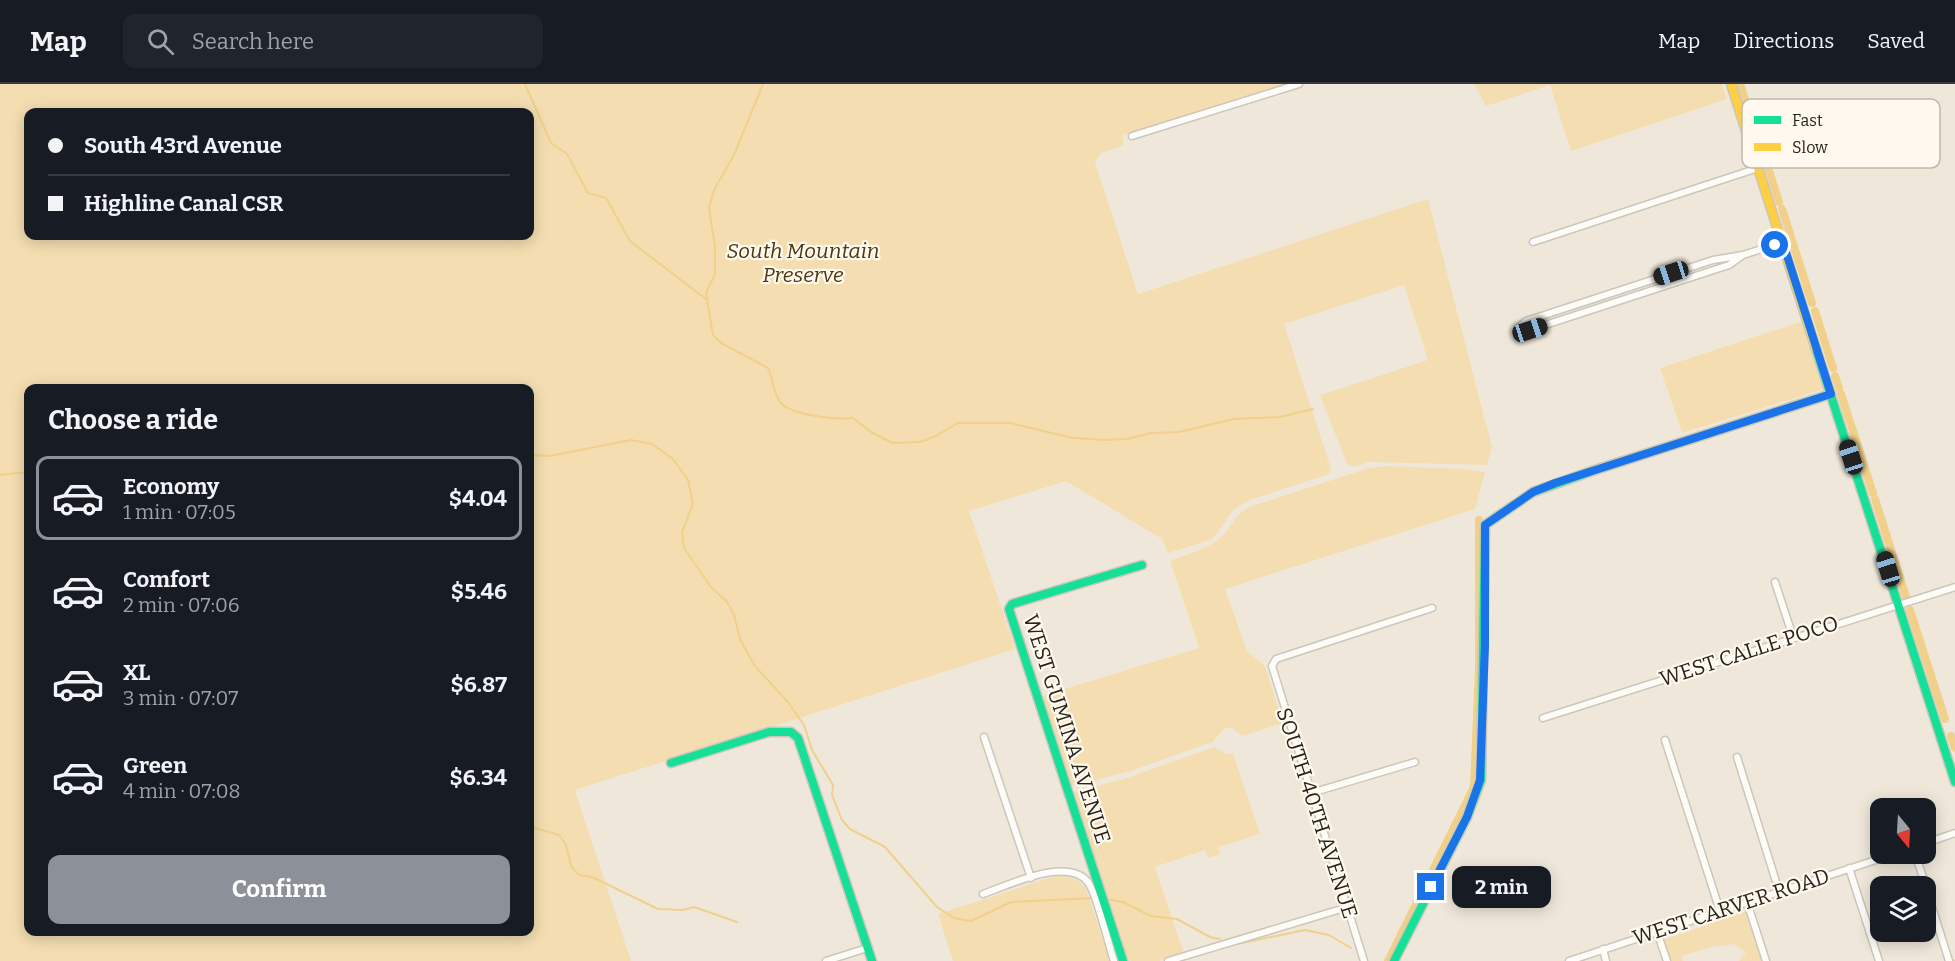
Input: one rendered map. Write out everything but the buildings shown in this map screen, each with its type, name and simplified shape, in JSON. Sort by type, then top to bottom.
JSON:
[{"type":"street","points":[[1132,136],[1299,84]]},
{"type":"street","points":[[1731,84],[1742,118]]},
{"type":"street","points":[[1533,242],[1758,168],[1955,782]]},
{"type":"street","points":[[1743,255],[1729,265],[1530,330],[1517,329],[1527,321],[1713,260],[1743,255],[1783,243]]},
{"type":"street","points":[[1394,961],[1467,817],[1480,780],[1485,645],[1485,525],[1533,492],[1555,483],[1831,394]]},
{"type":"street","name":"WEST GUMINA AVENUE","points":[[1123,961],[1009,609],[1012,604],[1142,565]]},
{"type":"street","points":[[1775,582],[1793,637]]},
{"type":"street","name":"WEST CALLE POCO","points":[[1543,718],[1889,606],[1899,606],[1955,587]]},
{"type":"street","name":"SOUTH 40TH AVENUE","points":[[1364,961],[1272,666],[1276,659],[1432,608]]},
{"type":"street","points":[[671,763],[769,732],[791,732],[798,738],[872,961]]},
{"type":"street","points":[[984,737],[1031,878]]},
{"type":"street","points":[[1665,740],[1720,911]]},
{"type":"street","points":[[1737,758],[1779,891]]},
{"type":"street","points":[[1311,793],[1415,762]]},
{"type":"street","points":[[1936,840],[1955,833]]},
{"type":"street","name":"WEST CARVER ROAD","points":[[1569,961],[1870,861]]},
{"type":"street","points":[[1848,868],[1879,961]]},
{"type":"street","points":[[983,894],[1061,871],[1075,873],[1088,883],[1114,961]]},
{"type":"street","points":[[1747,902],[1766,961]]},
{"type":"street","points":[[1168,961],[1298,920],[1348,907]]},
{"type":"street","points":[[1936,919],[1949,961]]},
{"type":"street","points":[[1657,932],[1667,961]]},
{"type":"street","points":[[826,961],[867,948]]},
{"type":"street","points":[[1603,950],[1606,961]]},
{"type":"green space","name":"South Mountain Preserve","points":[[0,84],[1286,84],[1152,128],[1123,135],[1123,146],[1101,153],[1095,162],[1138,294],[1428,199],[1492,447],[1487,465],[1369,462],[1354,467],[1347,464],[1320,395],[1428,360],[1404,285],[1284,324],[1331,469],[1329,474],[1250,500],[1234,509],[1215,536],[1207,541],[1168,553],[1162,539],[1066,481],[969,511],[1015,649],[575,790],[631,961],[0,961]]},
{"type":"green space","points":[[1474,84],[1722,84],[1727,99],[1571,151],[1550,85],[1486,106]]},
{"type":"green space","points":[[1803,321],[1824,389],[1682,433],[1660,368]]},
{"type":"green space","points":[[1387,466],[1466,469],[1485,472],[1475,509],[1225,589],[1247,651],[1265,666],[1283,723],[1242,736],[1232,728],[1225,728],[1212,742],[1131,771],[1069,787],[1038,697],[1199,648],[1170,561],[1216,541],[1239,514],[1249,507],[1369,468]]},
{"type":"green space","points":[[1214,747],[1226,754],[1233,754],[1260,834],[1218,847],[1220,854],[1208,858],[1205,850],[1155,867],[1184,953],[1159,961],[1126,959],[1070,793],[1127,778]]},
{"type":"green space","points":[[1059,875],[1073,878],[1085,886],[1110,961],[953,961],[938,914]]},
{"type":"green space","points":[[1746,911],[1763,961],[1739,961],[1746,952],[1733,944],[1711,947],[1682,956],[1683,961],[1669,961],[1663,940]]},
{"type":"waterway","points":[[525,84],[551,143],[567,154],[588,193],[606,198],[630,241],[707,300]]},
{"type":"waterway","points":[[763,84],[734,155],[714,190],[709,208],[715,247],[715,274],[706,293],[713,335],[721,343],[768,368],[776,395],[786,407],[815,416],[853,418],[871,432],[892,443],[920,442],[958,423],[1010,423],[1073,438],[1127,439],[1151,433],[1179,432],[1234,419],[1280,417],[1313,409]]},
{"type":"waterway","points":[[1740,84],[1745,99]]},
{"type":"waterway","points":[[1768,168],[1779,202]]},
{"type":"waterway","points":[[1782,209],[1812,303]]},
{"type":"waterway","points":[[1815,311],[1833,368]]},
{"type":"waterway","points":[[1835,376],[1839,388]]},
{"type":"waterway","points":[[1841,394],[1873,493]]},
{"type":"waterway","points":[[534,455],[550,456],[631,440],[652,444],[673,459],[688,480],[693,504],[682,532],[684,548],[710,586],[727,602],[734,615],[740,639],[754,665],[787,701],[804,725],[812,750],[833,785],[832,795],[842,820],[850,829],[885,847],[937,907],[954,918],[971,921],[1011,902],[1094,898]]},
{"type":"waterway","points":[[0,475],[24,472]]},
{"type":"waterway","points":[[1875,499],[1906,597]]},
{"type":"waterway","points":[[1388,961],[1474,787],[1479,670],[1479,520]]},
{"type":"waterway","points":[[1910,610],[1945,719]]},
{"type":"waterway","points":[[1951,736],[1955,748]]},
{"type":"waterway","points":[[534,828],[559,835],[566,845],[571,866],[579,875],[592,877],[658,909],[683,910],[694,907],[737,922]]},
{"type":"waterway","points":[[1106,899],[1123,902],[1151,916],[1177,919],[1210,937],[1220,939]]},
{"type":"waterway","points":[[1232,945],[1305,930],[1329,935],[1351,948]]},
{"type":"traffic: fast","points":[[1816,349],[1955,782]]},
{"type":"traffic: fast","points":[[1394,961],[1467,817],[1481,780],[1485,525],[1533,492],[1592,471]]},
{"type":"traffic: fast","points":[[1123,961],[1009,609],[1012,604],[1142,565]]},
{"type":"traffic: fast","points":[[671,763],[769,732],[791,732],[798,738],[872,961]]},
{"type":"traffic: slow","points":[[1731,84],[1742,118]]},
{"type":"traffic: slow","points":[[1758,168],[1816,349]]},
{"type":"traffic: slow","points":[[1592,471],[1831,394]]},
{"type":"route","points":[[1431,887],[1467,817],[1480,780],[1485,645],[1485,525],[1533,492],[1555,483],[1831,394],[1783,243],[1775,245]]}]
